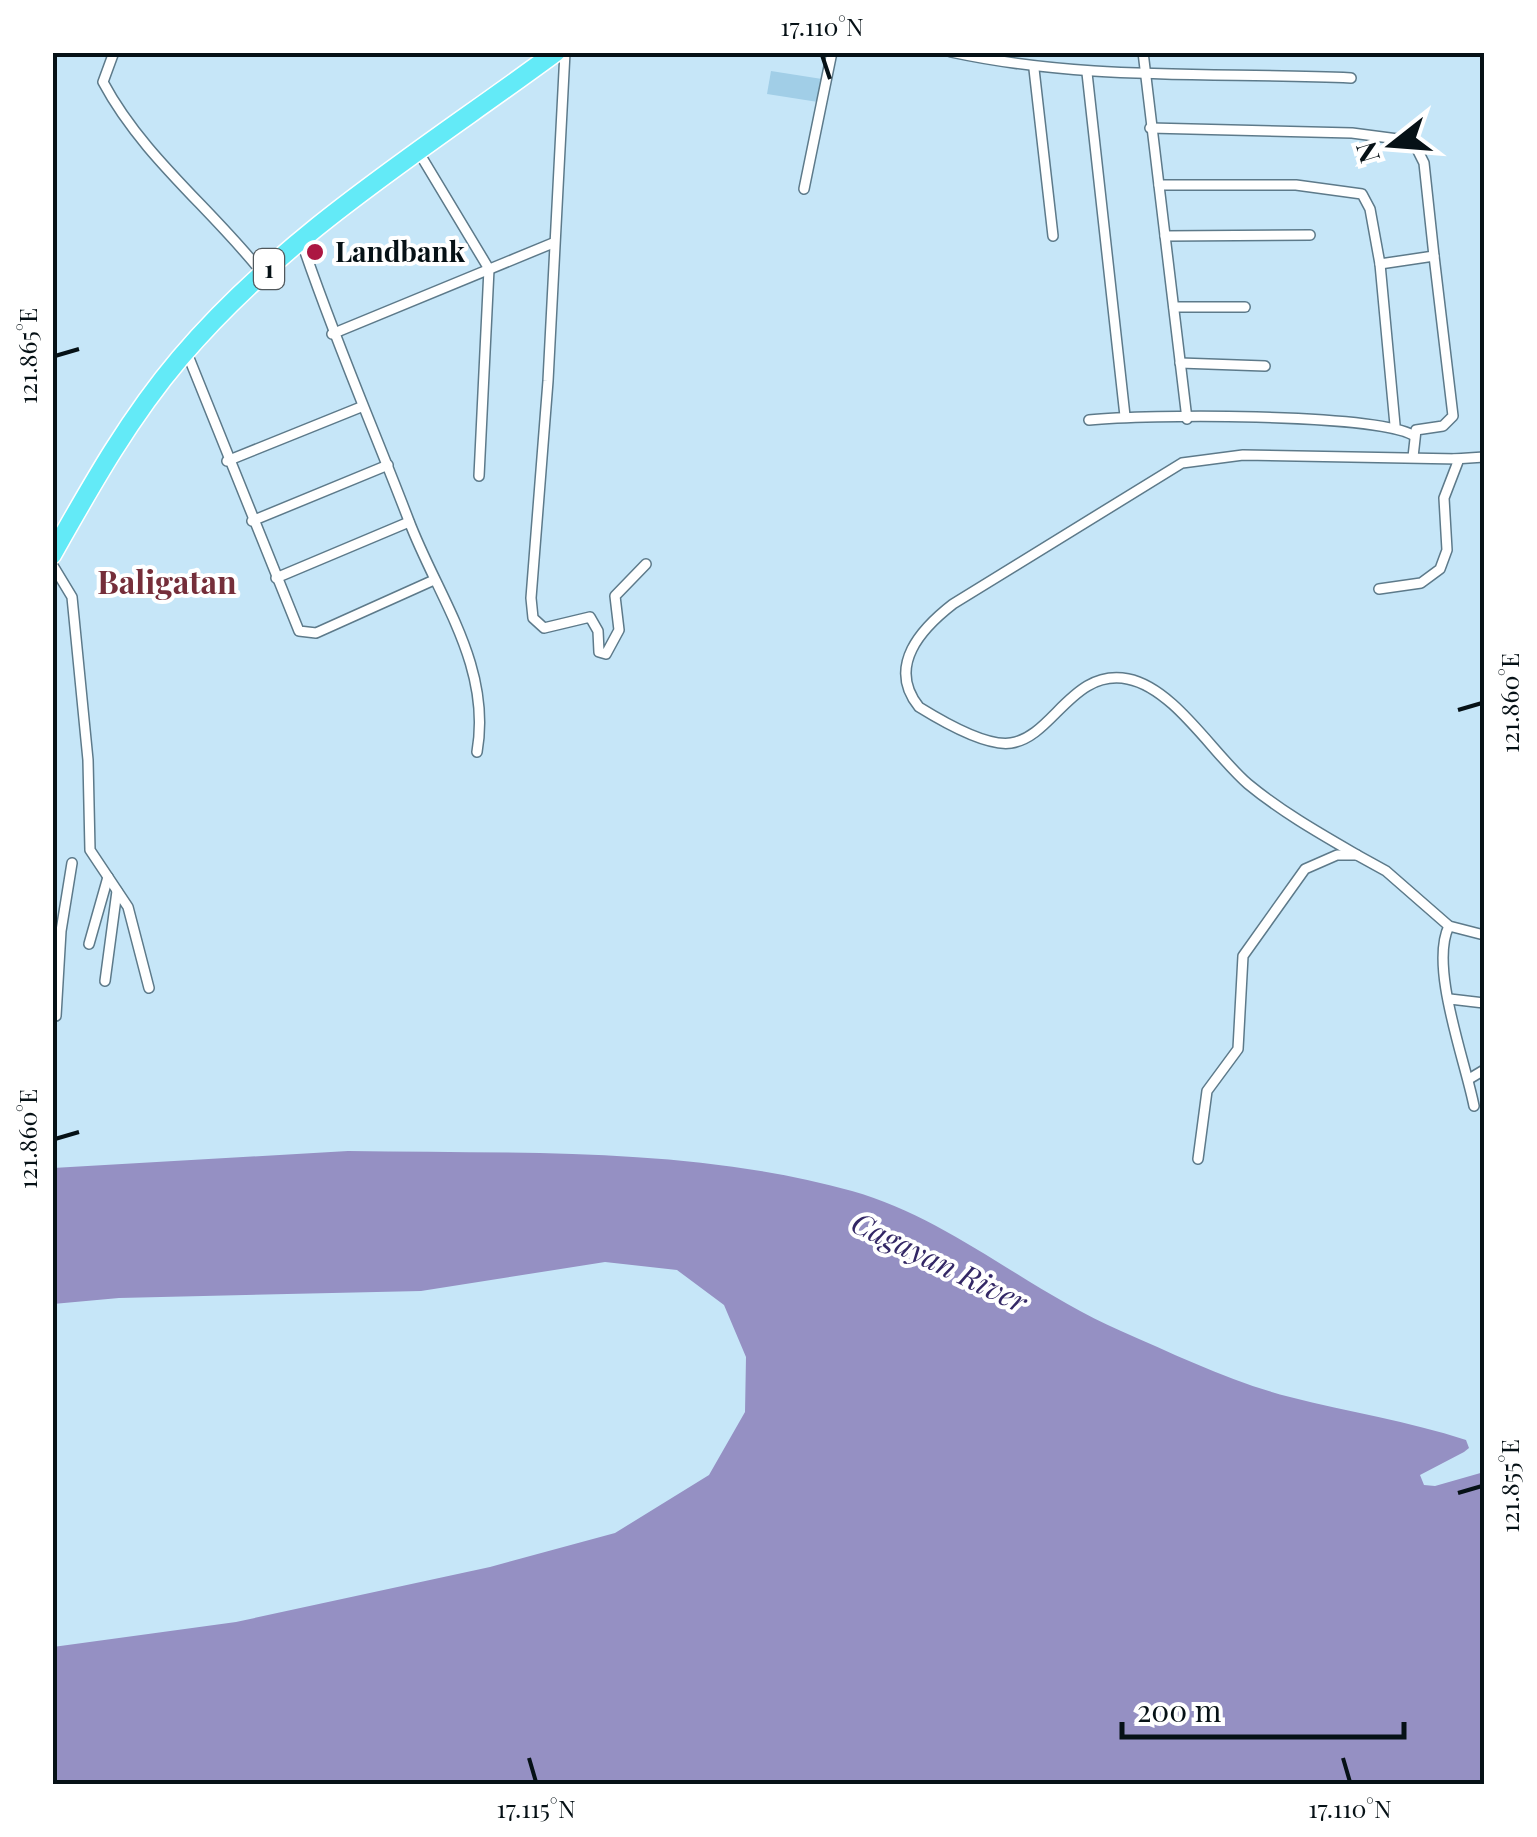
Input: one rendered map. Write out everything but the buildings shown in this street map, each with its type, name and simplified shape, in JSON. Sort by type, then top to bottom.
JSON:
[{"type":"highway","name":"1","points":[[52,555],[128,426],[186,351],[263,274],[301,240],[418,151],[556,52]]},
{"type":"street","points":[[564,52],[548,381],[531,598],[533,618],[544,628],[582,616],[590,618],[598,631],[599,652],[604,655],[619,630],[615,596],[646,564]]},
{"type":"street","points":[[804,189],[832,52]]},
{"type":"street","points":[[950,52],[1034,69],[1087,74],[1350,78]]},
{"type":"street","points":[[1143,52],[1186,419]]},
{"type":"street","points":[[116,54],[105,68],[103,82],[116,104],[159,163],[230,232],[263,274]]},
{"type":"street","points":[[1034,69],[1053,236]]},
{"type":"street","points":[[1087,74],[1125,416]]},
{"type":"street","points":[[1150,128],[1352,133],[1413,140],[1424,162],[1453,416],[1443,426],[1420,428],[1413,435],[1413,457]]},
{"type":"street","points":[[418,151],[489,269],[479,476]]},
{"type":"street","points":[[1159,185],[1296,185],[1362,194],[1370,208],[1380,264],[1395,426]]},
{"type":"street","points":[[1165,236],[1310,235]]},
{"type":"street","points":[[301,240],[332,334],[434,580],[466,644],[477,681],[482,719],[477,752]]},
{"type":"street","points":[[332,334],[553,243]]},
{"type":"street","points":[[1380,264],[1434,256]]},
{"type":"street","points":[[1174,307],[1245,308]]},
{"type":"street","points":[[186,351],[227,461],[299,631],[309,634],[434,580]]},
{"type":"street","points":[[1180,363],[1265,366]]},
{"type":"street","points":[[227,461],[362,407]]},
{"type":"street","points":[[1089,420],[1125,416],[1395,426],[1413,435]]},
{"type":"street","points":[[1459,459],[1243,455],[1182,463],[954,604],[922,628],[911,648],[910,688],[919,707],[1001,743],[1020,740],[1097,680],[1132,680],[1149,688],[1186,718],[1244,781],[1286,814],[1386,871],[1449,926],[1484,935]]},
{"type":"street","points":[[1459,459],[1454,458],[1484,457]]},
{"type":"street","points":[[1379,589],[1427,581],[1440,569],[1448,550],[1444,498],[1459,459]]},
{"type":"street","points":[[252,521],[388,464]]},
{"type":"street","points":[[276,578],[409,522]]},
{"type":"street","points":[[52,564],[72,597],[88,760],[89,841],[128,907],[149,988]]},
{"type":"street","points":[[1198,1159],[1207,1091],[1238,1049],[1243,956],[1304,869],[1338,855],[1357,855]]},
{"type":"street","points":[[56,1016],[57,931],[72,862]]},
{"type":"street","points":[[90,944],[108,877]]},
{"type":"street","points":[[105,981],[116,891]]},
{"type":"street","points":[[1449,926],[1442,954],[1474,1106]]},
{"type":"street","points":[[1450,999],[1484,1003]]},
{"type":"street","points":[[1468,1079],[1484,1070]]},
{"type":"shaded area","points":[[771,71],[822,79],[818,102],[767,94]]},
{"type":"water","name":"Cagayan River","points":[[348,1151],[666,1159],[791,1176],[852,1191],[923,1219],[1087,1315],[1204,1367],[1269,1391],[1466,1440],[1469,1448],[1464,1452],[1420,1475],[1424,1485],[1435,1486],[1484,1472],[1484,1784],[53,1784],[53,1647],[236,1622],[490,1567],[615,1533],[709,1475],[745,1412],[746,1357],[724,1305],[677,1270],[605,1262],[421,1291],[119,1298],[53,1304],[53,1168]]},
{"type":"place","name":"Landbank","points":[[315,252]]},
{"type":"district","name":"Baligatan","points":[[167,583]]}]
